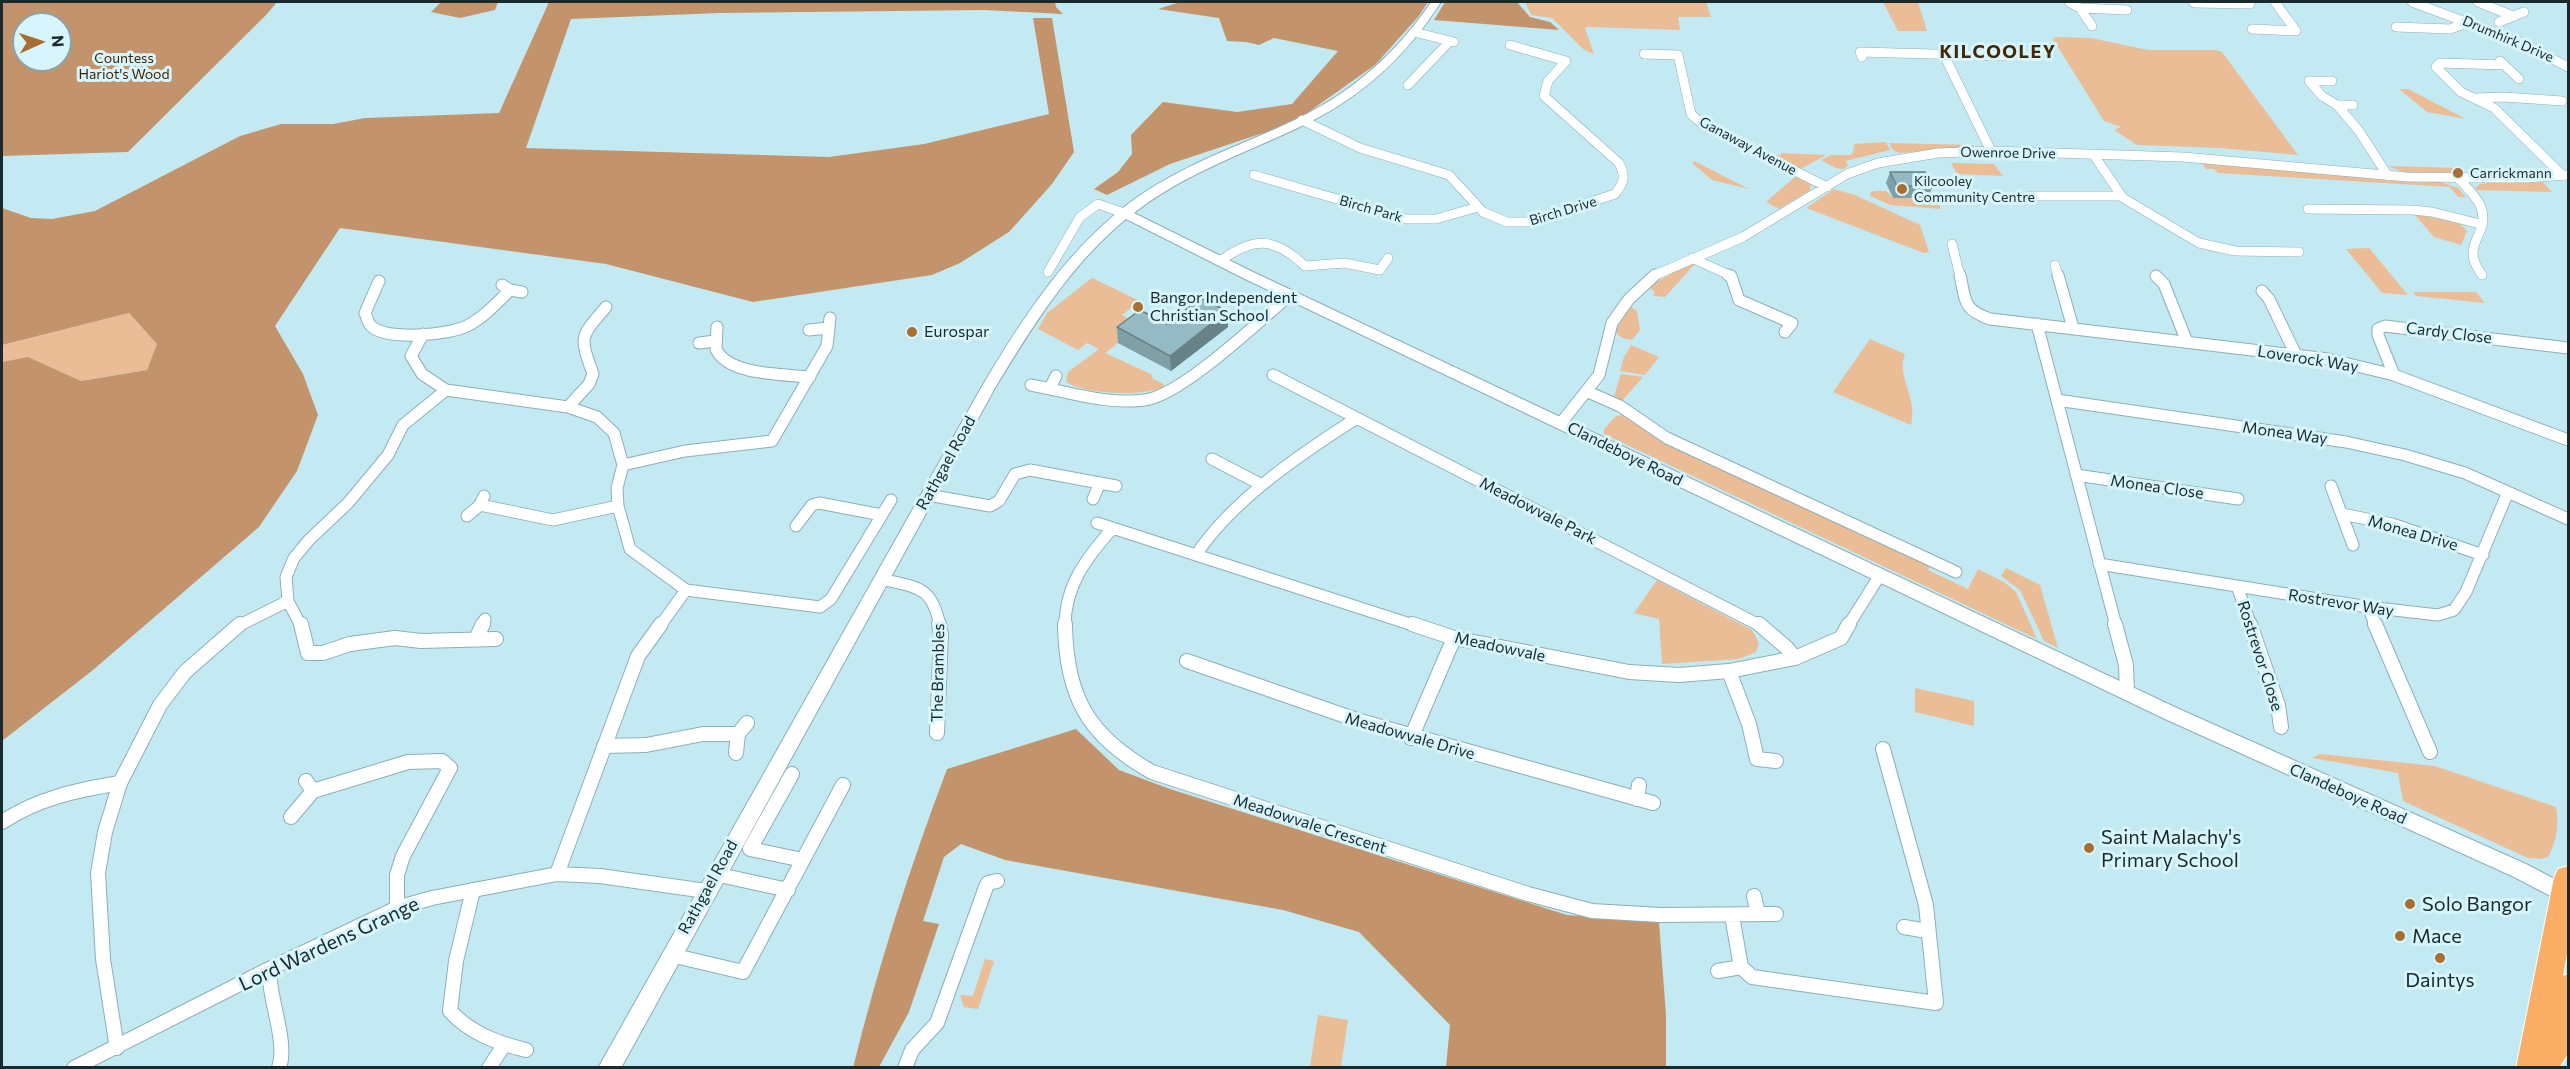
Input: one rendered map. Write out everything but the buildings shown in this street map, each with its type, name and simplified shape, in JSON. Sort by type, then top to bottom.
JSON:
[{"type":"highway","points":[[2530,1068],[2567,890]]},
{"type":"highway","points":[[2538,1068],[2555,1050],[2568,988]]},
{"type":"street","name":"Rathgael Road","points":[[609,1068],[928,495],[1024,328],[1067,269],[1124,213],[1175,180],[1214,159],[1302,120],[1384,66],[1414,32],[1436,2]]},
{"type":"street","points":[[2069,2],[2080,8],[2127,10]]},
{"type":"street","points":[[2253,29],[2296,31],[2275,2]]},
{"type":"street","name":"Drumhirk Drive","points":[[2412,2],[2522,43],[2568,67]]},
{"type":"street","points":[[2478,2],[2513,16]]},
{"type":"street","points":[[2194,3],[2250,4]]},
{"type":"street","points":[[2080,8],[2092,26]]},
{"type":"street","points":[[2499,22],[2524,12]]},
{"type":"street","points":[[2400,26],[2450,29],[2469,22]]},
{"type":"street","points":[[1398,82],[1412,86],[1453,42],[1414,32]]},
{"type":"street","name":"Birch Drive","points":[[1302,120],[1360,148],[1449,175],[1478,207],[1498,220],[1530,222],[1608,196],[1623,185],[1624,171],[1619,163],[1544,96],[1549,80],[1566,61],[1510,45]]},
{"type":"street","points":[[1862,57],[1860,52],[2004,56]]},
{"type":"street","name":"Ganaway Avenue","points":[[1644,54],[1678,55],[1691,114],[1703,125],[1827,187]]},
{"type":"street","points":[[1944,55],[1991,152]]},
{"type":"street","points":[[2519,79],[2502,63],[2437,64],[2439,70],[2461,92],[2494,108],[2550,165],[2566,175]]},
{"type":"street","points":[[2332,81],[2309,81],[2322,96],[2337,105],[2359,131],[2388,176]]},
{"type":"street","points":[[2474,98],[2504,97],[2562,101]]},
{"type":"street","points":[[2337,105],[2353,105]]},
{"type":"street","name":"Owenroe Drive","points":[[1561,423],[1588,392],[1599,375],[1612,323],[1637,290],[1654,275],[1743,237],[1847,174],[1878,163],[1938,153],[1991,152],[2196,158],[2388,176],[2526,178],[2566,175]]},
{"type":"street","points":[[2093,154],[2121,196],[2210,248],[2232,251],[2299,252]]},
{"type":"street","name":"Birch Park","points":[[1254,175],[1262,182],[1406,219],[1436,219],[1478,207]]},
{"type":"street","points":[[2457,177],[2478,202],[2482,215],[2470,256],[2474,266],[2482,275]]},
{"type":"street","points":[[2031,196],[2121,196]]},
{"type":"street","points":[[1048,272],[1080,218],[1098,204],[1124,213]]},
{"type":"street","points":[[2308,209],[2412,210],[2433,212],[2480,224]]},
{"type":"street","name":"Clandeboye Road","points":[[1124,213],[1290,295],[2127,693],[2567,890]]},
{"type":"street","points":[[1220,261],[1236,242],[1278,244],[1290,250],[1305,266],[1344,263],[1380,270],[1388,258]]},
{"type":"street","name":"Loverock Way","points":[[1952,244],[1968,307],[1973,313],[1990,319],[2328,359],[2394,375],[2568,440]]},
{"type":"street","points":[[1692,258],[1731,276],[1739,300],[1792,323],[1785,332]]},
{"type":"street","points":[[2055,265],[2073,328]]},
{"type":"street","points":[[2156,276],[2164,284],[2187,342]]},
{"type":"street","points":[[380,281],[365,313],[371,326],[385,334],[423,334],[464,328],[489,310],[506,288],[522,292]]},
{"type":"street","points":[[2262,291],[2269,299],[2296,355]]},
{"type":"street","points":[[1031,386],[1118,400],[1146,400],[1162,396],[1183,384],[1290,295]]},
{"type":"street","points":[[568,406],[589,384],[593,374],[583,347],[583,335],[603,311],[614,318]]},
{"type":"street","points":[[623,465],[685,451],[772,441],[827,346],[829,323],[809,330]]},
{"type":"street","points":[[2037,324],[2126,665],[2127,693]]},
{"type":"street","name":"Cardy Close","points":[[2394,375],[2392,364],[2378,335],[2378,329],[2385,326],[2568,348]]},
{"type":"street","points":[[717,327],[715,341],[718,355],[736,367],[810,377]]},
{"type":"street","points":[[423,334],[411,356],[422,374],[446,390],[568,406],[597,417],[614,433],[623,465],[617,488],[618,506],[630,549],[686,590],[820,607],[831,599],[891,501]]},
{"type":"street","points":[[699,343],[715,341]]},
{"type":"street","name":"Meadowvale Park","points":[[1273,375],[1755,621],[1787,648],[1795,658]]},
{"type":"street","points":[[1050,388],[1056,376]]},
{"type":"street","points":[[446,390],[403,425],[388,456],[348,503],[309,540],[294,558],[286,577],[288,601],[301,625],[308,653],[323,653],[350,644],[395,638],[422,641],[496,639]]},
{"type":"street","points":[[1588,392],[1620,406],[1667,438],[1956,572]]},
{"type":"street","name":"Monea Way","points":[[2057,400],[2346,442],[2405,455],[2465,473],[2508,492]]},
{"type":"street","points":[[1196,555],[1228,517],[1262,485],[1294,458],[1357,418]]},
{"type":"street","points":[[1212,459],[1262,485]]},
{"type":"street","points":[[928,495],[990,506],[999,501],[1015,474],[1030,470],[1116,486]]},
{"type":"street","name":"Monea Close","points":[[2076,475],[2238,499]]},
{"type":"street","points":[[1093,499],[1100,483]]},
{"type":"street","name":"Monea Drive","points":[[2331,486],[2353,544]]},
{"type":"street","points":[[2508,492],[2568,519]]},
{"type":"street","name":"Rostrevor Way","points":[[2099,564],[2368,607],[2438,615],[2454,610],[2466,592],[2508,492]]},
{"type":"street","points":[[467,516],[482,500],[553,520],[618,506]]},
{"type":"street","points":[[796,526],[808,501],[882,515]]},
{"type":"street","name":"Monea Drive","points":[[2342,514],[2392,524],[2483,555]]},
{"type":"street","name":"Meadowvale","points":[[1096,523],[1454,638],[1629,672],[1679,675],[1729,671],[1795,658],[1841,638],[1880,575]]},
{"type":"street","name":"Meadowvale Crescent","points":[[1113,528],[1084,564],[1071,587],[1066,608],[1065,631],[1067,667],[1077,702],[1097,734],[1122,755],[1152,772],[1539,897],[1592,911],[1732,916],[1776,914]]},
{"type":"street","name":"The Brambles","points":[[881,579],[918,588],[933,600],[939,613],[941,634],[938,734]]},
{"type":"street","name":"Rostrevor Close","points":[[2237,586],[2278,705],[2281,727]]},
{"type":"street","points":[[557,874],[638,656],[686,590]]},
{"type":"street","points":[[117,1048],[103,959],[98,873],[105,832],[120,783],[160,705],[185,672],[240,624],[288,601]]},
{"type":"street","points":[[2368,607],[2430,752]]},
{"type":"street","points":[[476,639],[485,619]]},
{"type":"street","points":[[1411,738],[1454,638]]},
{"type":"street","name":"Meadowvale Drive","points":[[1188,661],[1304,705],[1411,738],[1638,792],[1653,803]]},
{"type":"street","points":[[1729,671],[1749,724],[1757,759],[1776,761]]},
{"type":"street","points":[[604,746],[646,745],[743,729],[736,753]]},
{"type":"street","points":[[1732,916],[1741,967],[1752,977],[1936,1003],[1926,905],[1883,749]]},
{"type":"street","points":[[291,817],[310,786],[408,762],[442,761],[450,768],[403,856],[397,875],[397,908]]},
{"type":"street","points":[[792,774],[750,849],[803,860]]},
{"type":"street","points":[[2,822],[21,808],[53,794],[120,783]]},
{"type":"street","points":[[671,955],[743,972],[843,785]]},
{"type":"street","name":"Lord Wardens Grange","points":[[74,1068],[268,969],[397,908],[432,898],[557,874],[600,876],[706,891]]},
{"type":"street","points":[[716,874],[788,890]]},
{"type":"street","points":[[905,1068],[912,1050],[937,1023],[986,887],[988,883],[997,881]]},
{"type":"street","points":[[473,890],[456,961],[450,1011],[459,1023],[504,1045],[526,1050]]},
{"type":"street","points":[[1754,896],[1758,914]]},
{"type":"street","points":[[1904,927],[1927,931]]},
{"type":"street","points":[[1718,971],[1741,967]]},
{"type":"street","points":[[268,969],[270,998],[281,1037],[282,1064],[279,1068]]},
{"type":"street","points":[[489,1068],[504,1045]]},
{"type":"shaded area","points":[[1525,2],[1706,2],[1711,17],[1678,17],[1680,30],[1588,27],[1585,28],[1594,54],[1583,49],[1552,18],[1531,15]]},
{"type":"shaded area","points":[[1883,2],[1918,2],[1927,31],[1898,31]]},
{"type":"shaded area","points":[[2056,37],[2091,38],[2148,50],[2215,50],[2222,52],[2298,155],[2219,148],[2137,145],[2114,130],[2121,127],[2104,121],[2053,39]]},
{"type":"shaded area","points":[[2399,89],[2408,89],[2466,119],[2427,112]]},
{"type":"shaded area","points":[[1886,142],[1890,150],[1846,161],[1848,166],[1843,169],[1821,160],[1831,155],[1850,155],[1853,153],[1854,144]]},
{"type":"shaded area","points":[[1889,143],[1972,145],[1974,147],[1899,153],[1893,150]]},
{"type":"shaded area","points":[[1781,153],[1826,155],[1801,169],[1773,155],[1781,155]]},
{"type":"shaded area","points":[[1694,161],[1749,189],[1712,180],[1692,163]]},
{"type":"shaded area","points":[[2201,162],[2437,181],[2458,188],[2466,197],[2458,197],[2450,187],[2218,173],[2214,169],[2206,169]]},
{"type":"shaded area","points":[[1951,163],[1994,164],[2003,176],[1957,174]]},
{"type":"shaded area","points":[[2388,166],[2460,168],[2465,174],[2403,172]]},
{"type":"shaded area","points":[[1797,175],[1811,184],[1810,190],[1779,209],[1766,202]]},
{"type":"shaded area","points":[[2543,182],[2552,192],[2477,190],[2475,188],[2487,183]]},
{"type":"shaded area","points":[[1834,189],[1855,195],[1920,225],[1929,252],[1924,253],[1806,208]]},
{"type":"shaded area","points":[[1886,191],[1893,198],[1935,198],[1941,209],[1890,205],[1870,196],[1871,192]]},
{"type":"shaded area","points":[[2414,214],[2459,223],[2467,231],[2461,245],[2434,237]]},
{"type":"shaded area","points":[[2369,248],[2408,295],[2382,293],[2346,249]]},
{"type":"shaded area","points":[[1688,264],[1695,264],[1665,297],[1653,296],[1655,292],[1648,287]]},
{"type":"shaded area","points":[[1092,278],[1140,301],[1122,315],[1141,325],[1105,353],[1151,374],[1153,379],[1164,384],[1163,387],[1141,392],[1114,393],[1086,389],[1066,382],[1068,372],[1099,349],[1087,343],[1078,350],[1038,329],[1047,313]]},
{"type":"shaded area","points":[[2413,292],[2476,292],[2485,303],[2416,296]]},
{"type":"shaded area","points":[[1630,306],[1637,311],[1640,330],[1632,340],[1622,338],[1615,332]]},
{"type":"shaded area","points":[[129,313],[157,344],[147,370],[80,381],[28,357],[2,362],[2,345]]},
{"type":"shaded area","points":[[1870,339],[1905,354],[1903,371],[1912,405],[1911,425],[1833,392]]},
{"type":"shaded area","points":[[1631,345],[1659,357],[1645,375],[1620,371]]},
{"type":"shaded area","points":[[1621,374],[1643,377],[1622,401],[1614,396]]},
{"type":"shaded area","points":[[1623,415],[1651,435],[1931,564],[1928,570],[1968,589],[1978,569],[2004,582],[2016,592],[2037,639],[1604,434],[1604,429],[1616,416]]},
{"type":"shaded area","points":[[2006,568],[2040,585],[2058,648],[2044,641],[2020,590],[2001,576]]},
{"type":"shaded area","points":[[1657,580],[1752,630],[1759,643],[1756,652],[1739,659],[1662,664],[1659,619],[1634,613]]},
{"type":"shaded area","points":[[1915,688],[1974,701],[1974,726],[1915,712]]},
{"type":"shaded area","points":[[2320,754],[2435,766],[2556,807],[2556,832],[2551,851],[2548,857],[2528,858],[2403,801],[2398,773],[2312,758]]},
{"type":"shaded area","points":[[985,959],[994,961],[978,1009],[964,1007],[960,995],[973,996]]},
{"type":"shaded area","points":[[1318,1015],[1348,1020],[1341,1067],[1310,1067]]},
{"type":"green space","name":"Countess Hariot's Wood","points":[[2,2],[277,2],[267,14],[128,152],[2,156]]},
{"type":"green space","points":[[441,2],[498,2],[495,10],[460,18],[431,12]]},
{"type":"green space","points":[[549,2],[1055,2],[1056,7],[1063,14],[984,10],[719,13],[571,19],[526,148],[829,157],[924,144],[1049,114],[1033,18],[1052,18],[1074,152],[1052,184],[1009,232],[960,263],[932,275],[753,302],[606,264],[340,228],[275,326],[303,374],[318,415],[297,471],[259,527],[93,670],[2,741],[2,362],[28,357],[81,381],[147,370],[157,344],[129,313],[2,345],[2,208],[31,218],[52,219],[95,211],[240,136],[281,124],[333,124],[365,118],[499,113]]},
{"type":"green space","points":[[1180,2],[1428,2],[1418,17],[1375,65],[1293,123],[1170,164],[1107,195],[1094,189],[1118,172],[1132,154],[1131,135],[1163,102],[1237,112],[1292,104],[1338,51],[1274,38],[1259,45],[1227,41],[1219,18],[1158,9]]},
{"type":"green space","points":[[1445,2],[1517,2],[1530,17],[1550,22],[1559,30],[1434,20]]},
{"type":"green space","points":[[1076,729],[1119,770],[1170,789],[1567,915],[1659,922],[1666,1015],[1666,1067],[1446,1067],[1450,1025],[1359,932],[1283,910],[1005,860],[961,844],[944,857],[923,921],[939,924],[909,1012],[879,1067],[853,1068],[895,917],[947,769]]},
{"type":"place","name":"Carrickmann","points":[[2458,173]]},
{"type":"place","name":"Kilcooley Community Centre","points":[[1902,189]]},
{"type":"place","name":"Bangor Independent Christian School","points":[[1138,307]]},
{"type":"place","name":"Eurospar","points":[[912,332]]},
{"type":"place","name":"Saint Malachy's Primary School","points":[[2089,848]]},
{"type":"place","name":"Solo Bangor","points":[[2410,904]]},
{"type":"place","name":"Mace","points":[[2400,936]]},
{"type":"place","name":"Daintys","points":[[2440,958]]},
{"type":"district","name":"KILCOOLEY","points":[[1998,52]]}]
